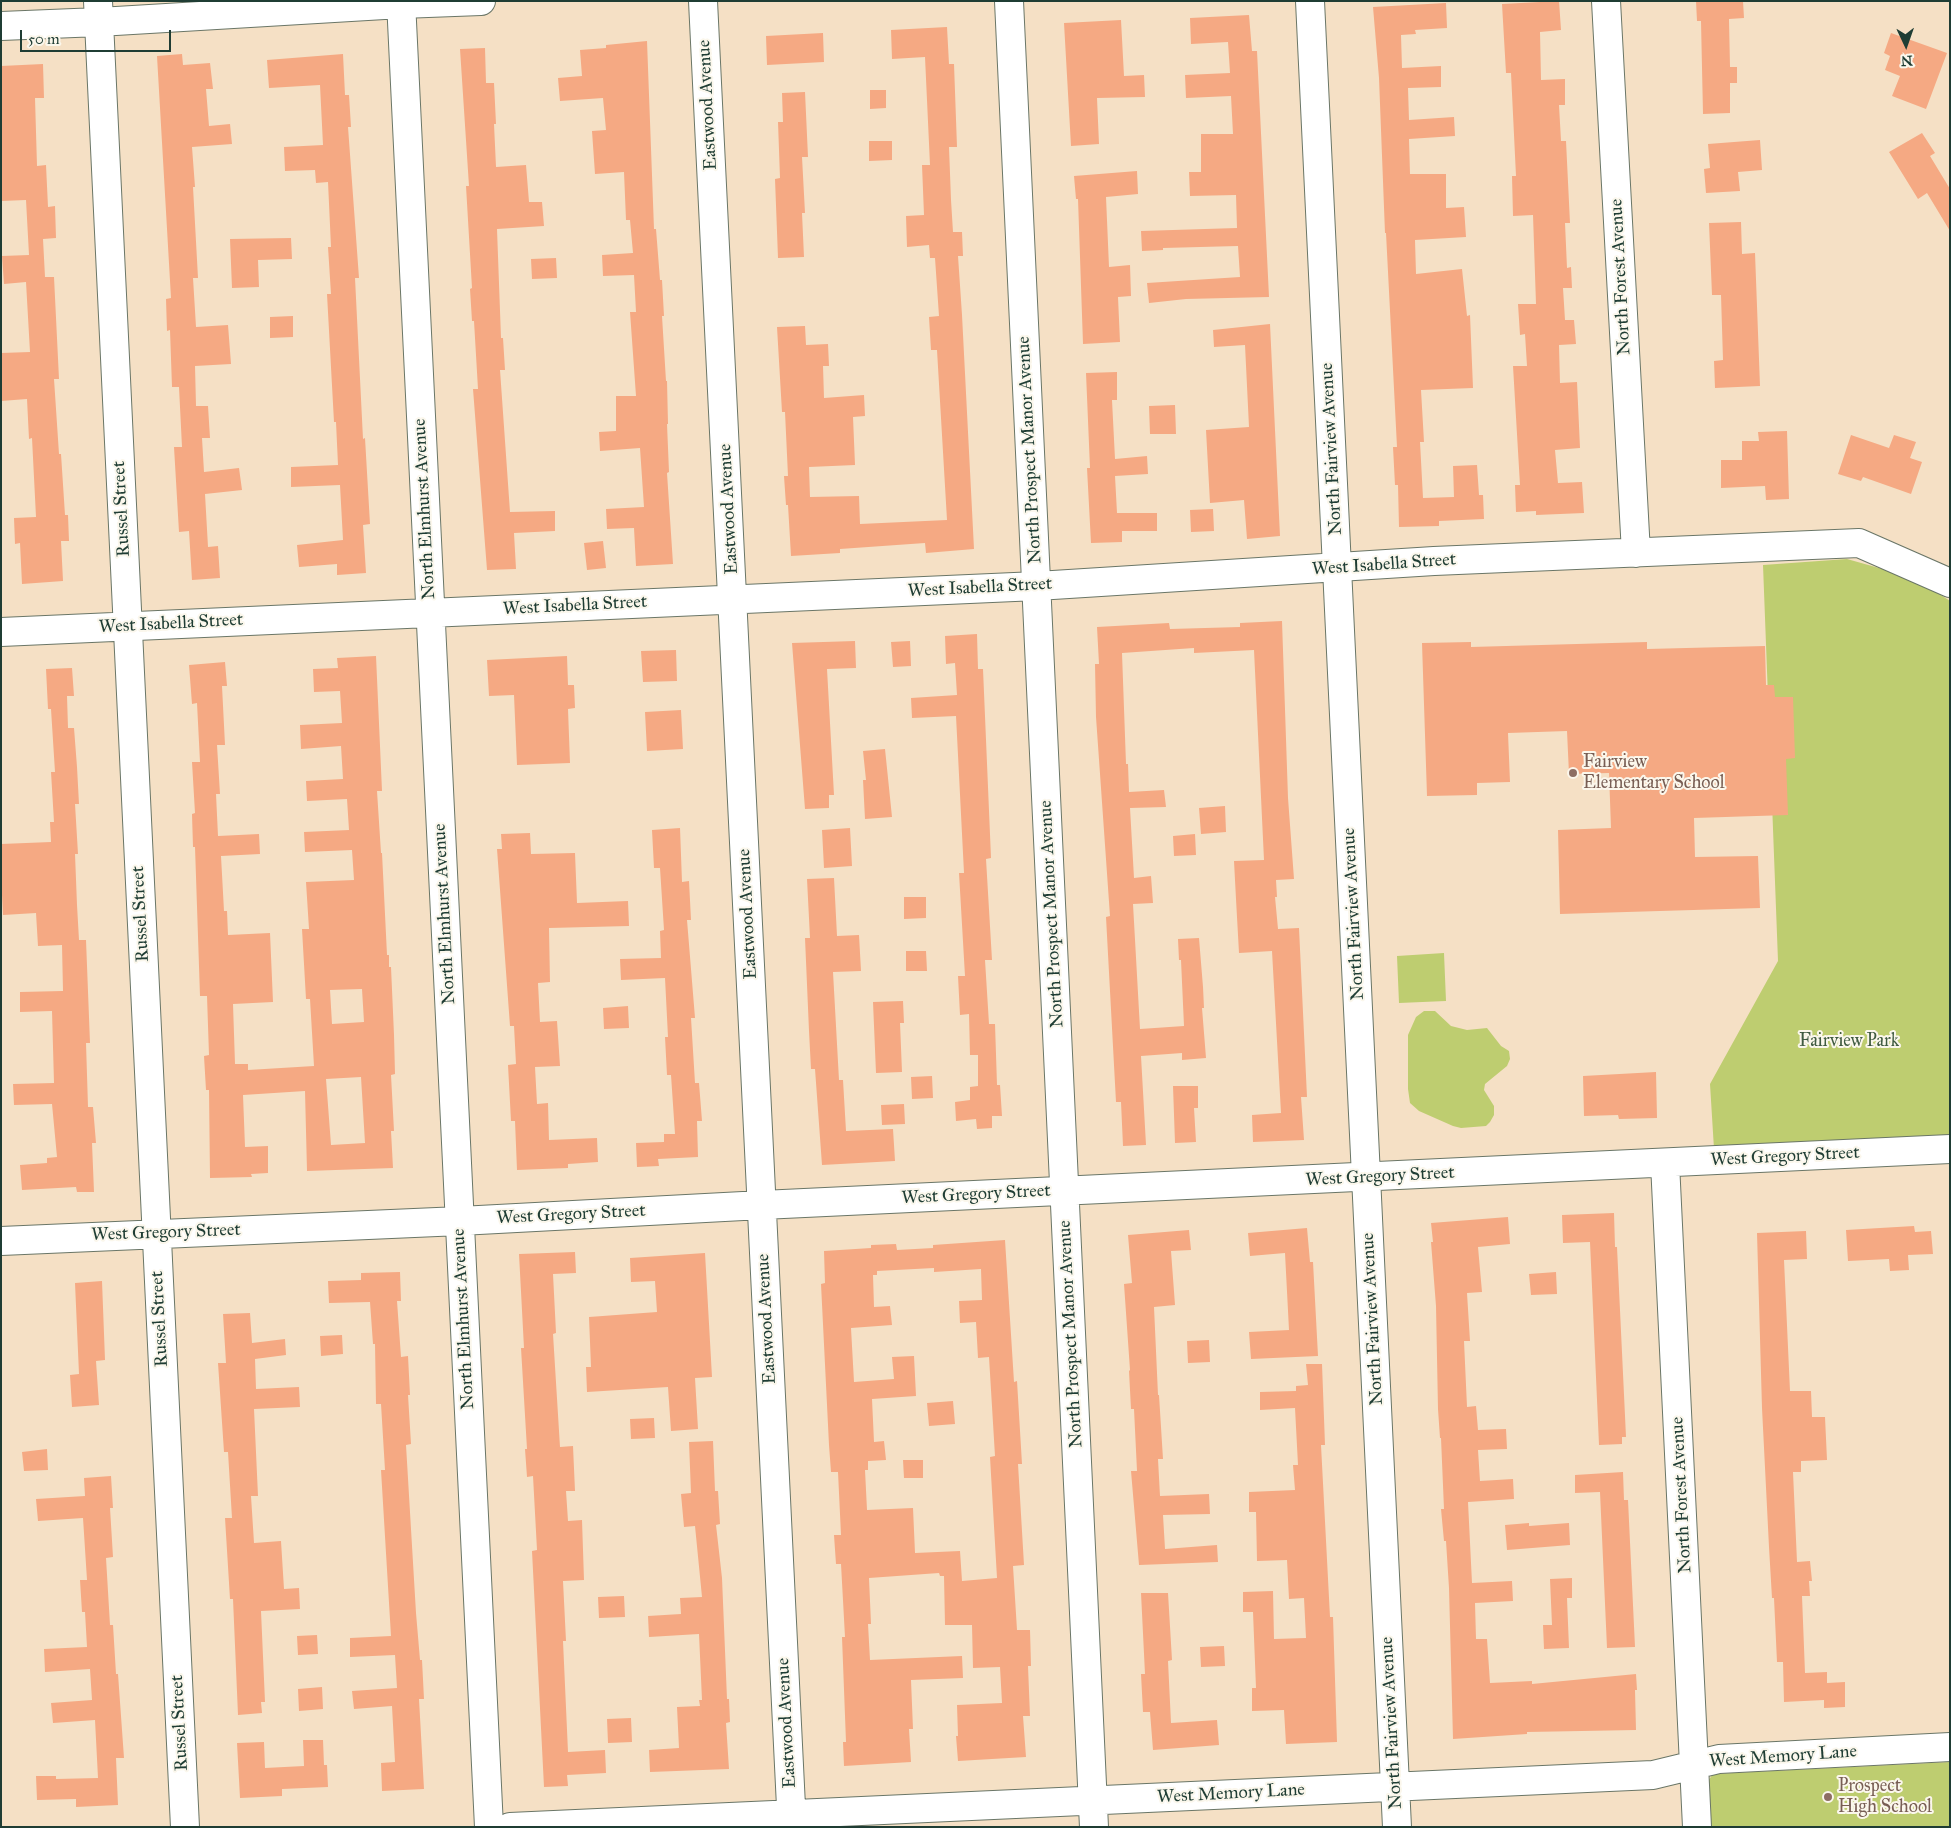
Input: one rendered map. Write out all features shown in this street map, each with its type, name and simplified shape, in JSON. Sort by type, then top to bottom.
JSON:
[{"type":"street","points":[[1,26],[99,12],[481,1]]},
{"type":"street","name":"Eastwood Avenue","points":[[703,1],[792,1820]]},
{"type":"street","name":"North Prospect Manor Avenue","points":[[1009,1],[1094,1814]]},
{"type":"street","name":"North Fairview Avenue","points":[[1310,1],[1397,1827]]},
{"type":"street","name":"North Forest Avenue","points":[[1606,1],[1636,553]]},
{"type":"street","name":"North Elmhurst Avenue","points":[[401,3],[489,1827]]},
{"type":"street","name":"Russel Street","points":[[99,12],[185,1827]]},
{"type":"street","name":"West Isabella Street","points":[[1,632],[1036,586],[1434,561],[1860,543],[1950,583]]},
{"type":"street","name":"West Gregory Street","points":[[1,1241],[1950,1150]]},
{"type":"street","name":"North Forest Avenue","points":[[1665,1163],[1697,1827]]},
{"type":"street","name":"West Memory Lane","points":[[510,1827],[1094,1814],[1396,1787],[1653,1775],[1719,1758],[1950,1747]]},
{"type":"green space","name":"Fairview Park","points":[[1847,559],[1886,570],[1935,591],[1950,601],[1950,1140],[1714,1149],[1710,1084],[1778,961],[1763,565]]},
{"type":"green space","points":[[1444,953],[1446,1001],[1399,1003],[1397,956]]},
{"type":"green space","points":[[1424,1011],[1435,1011],[1451,1026],[1467,1030],[1487,1028],[1501,1046],[1509,1051],[1510,1059],[1507,1066],[1485,1084],[1484,1090],[1494,1106],[1494,1115],[1486,1126],[1461,1128],[1453,1126],[1419,1111],[1410,1103],[1408,1089],[1408,1035],[1416,1017]]},
{"type":"green space","name":"Prospect High School","points":[[1950,1762],[1950,1827],[1708,1827],[1708,1781],[1713,1774]]},
{"type":"building","points":[[1559,1],[1561,30],[1540,32],[1541,80],[1565,79],[1565,105],[1559,105],[1561,141],[1566,141],[1570,223],[1565,223],[1567,268],[1571,267],[1572,288],[1563,288],[1565,320],[1574,320],[1576,344],[1559,345],[1560,383],[1577,382],[1580,448],[1555,450],[1558,483],[1582,482],[1584,513],[1536,515],[1536,511],[1516,512],[1515,485],[1520,485],[1513,366],[1527,366],[1525,334],[1520,335],[1518,304],[1536,304],[1533,215],[1513,216],[1512,176],[1516,176],[1511,73],[1506,73],[1502,4]]},
{"type":"building","points":[[1696,1],[1743,1],[1744,18],[1729,19],[1730,67],[1737,67],[1737,83],[1730,83],[1730,113],[1703,114],[1701,21],[1697,21]]},
{"type":"building","points":[[1446,3],[1447,28],[1415,30],[1416,34],[1401,35],[1402,68],[1441,66],[1441,87],[1408,88],[1409,120],[1454,117],[1455,136],[1409,139],[1410,174],[1446,174],[1446,208],[1464,207],[1466,237],[1415,240],[1416,274],[1462,269],[1467,316],[1470,315],[1473,388],[1421,390],[1424,442],[1420,442],[1423,498],[1454,497],[1453,466],[1477,465],[1479,495],[1483,495],[1484,519],[1439,521],[1439,526],[1399,527],[1398,485],[1395,485],[1393,447],[1397,447],[1385,233],[1379,78],[1373,7]]},
{"type":"building","points":[[1249,15],[1252,51],[1257,51],[1269,297],[1186,299],[1149,303],[1147,283],[1240,277],[1238,246],[1163,248],[1163,250],[1142,251],[1141,231],[1237,228],[1236,195],[1190,196],[1189,172],[1201,172],[1201,134],[1233,134],[1231,96],[1186,98],[1185,75],[1230,73],[1228,42],[1191,44],[1190,18]]},
{"type":"building","points":[[1121,20],[1124,76],[1144,75],[1145,97],[1097,98],[1099,144],[1071,146],[1064,23]]},
{"type":"building","points":[[947,27],[949,64],[954,64],[957,147],[949,147],[951,200],[953,232],[962,232],[963,256],[958,256],[974,549],[926,553],[925,543],[840,549],[840,553],[791,556],[784,476],[788,476],[785,412],[782,412],[777,327],[805,326],[806,345],[828,344],[829,366],[823,366],[824,398],[864,395],[865,416],[853,417],[855,465],[809,467],[810,497],[859,496],[860,524],[947,520],[937,350],[931,350],[929,317],[939,316],[935,258],[930,258],[929,245],[907,247],[906,216],[924,215],[922,165],[930,165],[925,57],[892,59],[891,30]]},
{"type":"building","points":[[823,33],[824,62],[767,65],[766,36]]},
{"type":"building","points":[[1891,33],[1947,53],[1926,109],[1892,96],[1900,76],[1885,70],[1890,56],[1884,53]]},
{"type":"building","points":[[647,41],[654,229],[656,229],[660,280],[662,280],[664,316],[662,316],[667,381],[669,472],[667,473],[673,564],[636,566],[634,528],[607,529],[606,509],[644,507],[640,448],[600,451],[599,432],[616,431],[616,396],[636,396],[630,312],[636,312],[634,275],[603,276],[602,255],[633,253],[630,220],[626,220],[624,172],[595,174],[592,131],[606,130],[603,98],[560,101],[558,78],[582,76],[580,50]]},
{"type":"building","points":[[485,48],[486,83],[494,83],[496,167],[526,165],[529,202],[542,202],[544,226],[497,229],[501,338],[503,338],[505,370],[500,370],[510,512],[555,511],[555,531],[514,533],[516,569],[487,570],[473,389],[478,389],[470,289],[472,288],[466,186],[469,186],[460,49]]},
{"type":"building","points":[[182,54],[183,65],[210,63],[213,89],[206,89],[209,126],[230,124],[232,144],[192,147],[198,278],[193,278],[196,327],[228,325],[231,364],[195,366],[196,406],[208,406],[210,438],[202,438],[204,472],[239,468],[242,490],[205,494],[208,547],[218,546],[220,578],[192,580],[189,531],[179,532],[174,447],[182,447],[179,387],[172,387],[170,330],[167,331],[166,299],[171,298],[157,56]]},
{"type":"building","points":[[343,54],[345,95],[349,95],[351,127],[348,127],[359,278],[355,278],[363,439],[365,438],[370,524],[363,525],[366,573],[337,575],[337,564],[299,567],[297,545],[343,540],[340,485],[291,487],[291,467],[338,465],[327,294],[331,294],[328,247],[331,247],[328,182],[316,183],[315,170],[285,171],[284,147],[323,145],[320,85],[269,88],[267,60]]},
{"type":"building","points":[[43,64],[44,98],[35,98],[37,166],[46,165],[48,207],[55,206],[56,238],[43,239],[45,277],[54,277],[59,379],[54,379],[59,454],[61,454],[65,515],[68,515],[69,541],[61,541],[63,581],[22,584],[20,543],[15,544],[14,518],[36,517],[32,438],[29,439],[27,399],[1,401],[1,353],[30,352],[26,282],[4,284],[2,256],[29,255],[26,200],[1,201],[1,66]]},
{"type":"building","points":[[870,90],[886,90],[886,108],[870,109]]},
{"type":"building","points":[[805,92],[808,157],[802,157],[805,213],[802,213],[804,257],[778,258],[775,179],[780,178],[778,122],[783,122],[782,93]]},
{"type":"building","points":[[1922,133],[1935,153],[1930,156],[1950,189],[1950,231],[1927,193],[1918,199],[1889,152]]},
{"type":"building","points":[[1760,140],[1762,170],[1738,172],[1740,191],[1706,193],[1704,169],[1710,168],[1708,144]]},
{"type":"building","points":[[869,141],[892,141],[892,160],[869,161]]},
{"type":"building","points":[[1137,171],[1138,194],[1106,197],[1109,267],[1130,265],[1131,296],[1118,297],[1120,342],[1083,344],[1078,199],[1076,199],[1074,176]]},
{"type":"building","points":[[1741,222],[1742,254],[1755,253],[1760,386],[1715,388],[1714,361],[1723,360],[1721,295],[1712,295],[1709,223]]},
{"type":"building","points":[[291,238],[292,259],[258,260],[259,287],[232,288],[230,239]]},
{"type":"building","points":[[556,258],[557,278],[532,279],[531,259]]},
{"type":"building","points":[[293,316],[293,337],[270,338],[270,317]]},
{"type":"building","points":[[1270,324],[1280,536],[1247,539],[1244,500],[1210,503],[1206,430],[1249,427],[1245,345],[1214,347],[1213,330]]},
{"type":"building","points":[[1117,372],[1117,400],[1112,400],[1115,459],[1147,456],[1148,474],[1115,476],[1117,513],[1157,513],[1157,531],[1122,531],[1122,542],[1091,543],[1087,468],[1090,468],[1086,373]]},
{"type":"building","points":[[1175,405],[1176,434],[1150,434],[1149,406]]},
{"type":"building","points":[[1787,431],[1789,499],[1766,500],[1765,486],[1721,488],[1721,460],[1742,460],[1742,441],[1759,441],[1758,432]]},
{"type":"building","points":[[1851,435],[1889,448],[1894,435],[1916,442],[1910,458],[1922,462],[1911,494],[1863,477],[1861,481],[1838,474]]},
{"type":"building","points":[[1213,509],[1214,531],[1191,532],[1190,510]]},
{"type":"building","points":[[603,541],[606,568],[587,570],[584,543]]},
{"type":"building","points":[[1282,621],[1288,798],[1294,879],[1276,880],[1277,897],[1275,897],[1278,929],[1299,928],[1307,1097],[1301,1097],[1304,1140],[1253,1142],[1252,1115],[1281,1113],[1272,951],[1239,953],[1234,861],[1264,860],[1254,650],[1194,653],[1194,648],[1122,653],[1126,764],[1128,764],[1129,792],[1164,790],[1166,807],[1130,808],[1134,878],[1151,876],[1153,903],[1133,904],[1140,1029],[1184,1026],[1181,960],[1179,960],[1178,939],[1199,938],[1206,1058],[1182,1060],[1182,1053],[1141,1056],[1146,1145],[1123,1146],[1121,1102],[1116,1102],[1106,917],[1110,916],[1096,717],[1095,664],[1099,664],[1097,627],[1169,623],[1170,629],[1240,627],[1240,623]]},
{"type":"building","points":[[977,634],[978,669],[983,669],[991,858],[986,859],[992,960],[985,960],[989,1024],[995,1024],[997,1085],[1000,1085],[1002,1116],[992,1116],[992,1128],[977,1129],[976,1119],[956,1121],[955,1102],[970,1100],[970,1087],[978,1086],[978,1055],[970,1055],[969,1014],[960,1015],[958,976],[965,976],[959,873],[964,873],[956,716],[912,718],[911,698],[957,695],[955,663],[946,664],[945,636]]},
{"type":"building","points":[[855,641],[856,668],[827,669],[834,795],[829,795],[829,808],[805,809],[792,643]]},
{"type":"building","points":[[910,641],[911,666],[893,667],[891,642]]},
{"type":"building","points":[[1471,642],[1471,647],[1647,642],[1647,649],[1765,646],[1766,685],[1774,685],[1775,697],[1793,697],[1795,758],[1786,759],[1788,815],[1694,818],[1695,857],[1758,856],[1760,908],[1560,914],[1558,830],[1611,828],[1609,773],[1569,774],[1567,731],[1508,733],[1510,782],[1477,783],[1477,795],[1427,796],[1422,643]]},
{"type":"building","points":[[676,650],[677,681],[643,682],[641,651]]},
{"type":"building","points":[[376,656],[382,791],[377,791],[387,955],[389,955],[389,967],[391,967],[394,1035],[395,1074],[391,1075],[394,1131],[391,1131],[393,1168],[307,1171],[305,1091],[243,1095],[245,1147],[268,1146],[268,1173],[251,1174],[252,1177],[210,1178],[209,1090],[206,1090],[204,1056],[209,1055],[207,996],[200,996],[195,847],[193,847],[192,814],[195,813],[192,762],[200,762],[197,703],[192,704],[189,665],[225,662],[227,686],[222,686],[225,745],[217,745],[220,794],[216,794],[218,836],[259,834],[260,854],[221,856],[224,911],[227,911],[228,935],[270,933],[273,1002],[233,1004],[235,1064],[248,1064],[248,1070],[314,1066],[310,999],[306,999],[302,929],[309,929],[306,882],[354,880],[352,850],[305,852],[304,832],[349,830],[347,799],[307,801],[306,781],[343,779],[341,746],[301,749],[300,725],[342,723],[340,691],[314,692],[313,669],[338,668],[337,658]],"holes":[[[362,989],[364,1022],[332,1024],[330,990]],[[361,1077],[365,1143],[331,1145],[326,1079]]]},
{"type":"building","points":[[567,656],[568,685],[574,685],[575,708],[568,709],[570,763],[517,765],[514,695],[489,696],[487,660]]},
{"type":"building","points":[[72,668],[74,696],[67,696],[68,728],[74,728],[77,767],[79,804],[75,804],[78,854],[75,854],[77,905],[79,940],[86,940],[90,1043],[86,1043],[88,1107],[93,1107],[96,1143],[92,1143],[94,1192],[77,1192],[76,1187],[22,1190],[20,1165],[47,1163],[47,1158],[57,1157],[52,1104],[14,1105],[13,1084],[54,1083],[52,1011],[20,1012],[20,992],[63,991],[62,945],[38,946],[36,913],[3,915],[1,875],[1,844],[51,842],[50,822],[54,822],[51,772],[55,772],[46,669]]},
{"type":"building","points":[[681,710],[683,749],[647,751],[645,712]]},
{"type":"building","points":[[885,749],[892,817],[865,819],[863,780],[866,780],[863,751]]},
{"type":"building","points":[[1225,806],[1226,832],[1201,834],[1199,808]]},
{"type":"building","points":[[680,828],[682,882],[689,881],[691,920],[687,920],[695,1018],[691,1018],[695,1083],[699,1083],[702,1121],[697,1121],[698,1157],[658,1159],[659,1166],[637,1167],[636,1143],[664,1142],[664,1134],[675,1134],[671,1075],[667,1075],[665,1037],[668,1037],[665,978],[621,980],[620,959],[661,958],[660,931],[664,930],[660,868],[654,868],[652,830]]},
{"type":"building","points":[[850,828],[852,866],[824,868],[822,830]]},
{"type":"building","points":[[530,833],[531,854],[575,853],[577,903],[628,901],[629,926],[549,928],[550,982],[538,983],[540,1022],[557,1021],[560,1066],[535,1067],[537,1104],[548,1103],[549,1140],[597,1138],[598,1162],[568,1164],[568,1168],[517,1170],[515,1121],[511,1121],[508,1065],[516,1064],[514,1026],[510,1026],[497,849],[502,849],[501,834]]},
{"type":"building","points":[[1195,834],[1196,855],[1174,856],[1173,836]]},
{"type":"building","points":[[834,878],[837,936],[859,935],[861,971],[833,972],[839,1080],[843,1080],[846,1131],[893,1129],[895,1161],[822,1165],[815,1069],[811,1069],[809,1031],[805,938],[810,938],[807,879]]},
{"type":"building","points":[[904,897],[926,897],[926,918],[904,919]]},
{"type":"building","points":[[906,951],[926,951],[927,971],[906,971]]},
{"type":"building","points":[[903,1001],[904,1023],[900,1023],[902,1072],[876,1073],[873,1002]]},
{"type":"building","points":[[628,1006],[629,1028],[604,1029],[603,1008]]},
{"type":"building","points":[[1656,1072],[1657,1118],[1619,1119],[1618,1115],[1584,1116],[1583,1076]]},
{"type":"building","points":[[932,1076],[933,1098],[912,1099],[911,1077]]},
{"type":"building","points":[[1173,1086],[1198,1086],[1198,1108],[1194,1108],[1196,1142],[1175,1143]]},
{"type":"building","points":[[904,1104],[905,1124],[882,1125],[881,1105]]},
{"type":"building","points":[[1614,1213],[1626,1437],[1622,1437],[1622,1444],[1599,1445],[1590,1242],[1563,1243],[1562,1215]]},
{"type":"building","points":[[1508,1217],[1510,1244],[1478,1247],[1482,1292],[1467,1293],[1470,1341],[1464,1341],[1467,1407],[1476,1406],[1478,1430],[1506,1429],[1507,1449],[1478,1450],[1480,1481],[1513,1479],[1514,1499],[1468,1502],[1472,1583],[1512,1581],[1513,1601],[1475,1603],[1476,1639],[1487,1639],[1490,1683],[1532,1681],[1532,1684],[1636,1674],[1636,1730],[1527,1732],[1527,1734],[1453,1739],[1449,1588],[1446,1541],[1444,1541],[1441,1509],[1444,1509],[1431,1223]]},
{"type":"building","points":[[1914,1226],[1915,1232],[1931,1231],[1933,1254],[1908,1255],[1909,1270],[1890,1271],[1889,1259],[1848,1261],[1846,1230]]},
{"type":"building","points":[[1307,1228],[1310,1262],[1313,1262],[1318,1356],[1251,1359],[1249,1332],[1289,1330],[1285,1253],[1250,1256],[1248,1233]]},
{"type":"building","points":[[1189,1230],[1191,1250],[1171,1251],[1175,1305],[1154,1307],[1163,1459],[1158,1459],[1160,1496],[1209,1494],[1210,1514],[1163,1515],[1165,1549],[1217,1545],[1218,1562],[1139,1565],[1131,1471],[1137,1471],[1134,1409],[1131,1409],[1124,1284],[1132,1283],[1128,1235]]},
{"type":"building","points":[[1806,1231],[1807,1259],[1784,1260],[1790,1391],[1811,1391],[1812,1417],[1825,1417],[1827,1460],[1801,1461],[1801,1472],[1793,1472],[1797,1562],[1810,1561],[1812,1581],[1809,1581],[1810,1596],[1802,1596],[1805,1673],[1827,1672],[1827,1683],[1845,1682],[1845,1707],[1824,1708],[1824,1700],[1784,1702],[1783,1662],[1777,1662],[1762,1408],[1757,1233]]},
{"type":"building","points":[[1005,1240],[1014,1382],[1017,1381],[1022,1464],[1018,1464],[1024,1565],[1013,1566],[1017,1630],[1030,1630],[1031,1666],[1028,1666],[1030,1716],[1023,1716],[1026,1757],[958,1761],[956,1736],[958,1736],[957,1705],[1002,1703],[1000,1667],[973,1668],[972,1625],[945,1625],[944,1576],[940,1576],[939,1573],[869,1578],[871,1624],[868,1624],[870,1660],[962,1656],[963,1678],[911,1680],[913,1729],[909,1729],[911,1762],[844,1766],[843,1742],[846,1742],[842,1637],[845,1637],[841,1564],[836,1564],[834,1535],[841,1535],[838,1472],[831,1472],[829,1445],[821,1284],[825,1283],[824,1251],[871,1248],[871,1245],[896,1244],[897,1250],[933,1248],[933,1245]],"holes":[[[934,1268],[934,1272],[981,1269],[982,1300],[959,1301],[960,1323],[976,1322],[978,1358],[989,1357],[995,1456],[990,1457],[997,1578],[962,1581],[960,1551],[915,1553],[913,1508],[867,1510],[865,1470],[868,1470],[868,1461],[886,1460],[884,1441],[874,1442],[872,1399],[916,1396],[914,1356],[892,1357],[894,1379],[854,1382],[851,1328],[892,1325],[890,1306],[874,1307],[873,1275],[877,1275],[877,1271]]]},
{"type":"building","points":[[575,1252],[576,1273],[553,1274],[556,1333],[553,1334],[560,1447],[573,1446],[575,1491],[566,1491],[568,1521],[582,1520],[584,1580],[563,1581],[566,1641],[563,1641],[568,1752],[605,1750],[606,1773],[567,1775],[568,1786],[544,1787],[532,1551],[537,1550],[533,1476],[527,1477],[525,1449],[527,1449],[521,1348],[524,1348],[519,1254]]},
{"type":"building","points":[[705,1253],[712,1377],[695,1378],[698,1429],[671,1431],[668,1387],[587,1392],[586,1367],[591,1367],[589,1317],[657,1312],[655,1281],[631,1282],[630,1258]]},
{"type":"building","points":[[400,1272],[401,1301],[397,1301],[401,1357],[408,1356],[411,1444],[406,1445],[416,1613],[420,1660],[422,1660],[424,1699],[419,1699],[424,1789],[382,1791],[381,1763],[395,1762],[392,1706],[354,1709],[352,1691],[397,1688],[395,1655],[350,1657],[350,1638],[391,1636],[381,1470],[385,1470],[381,1404],[376,1404],[375,1344],[373,1344],[370,1302],[329,1303],[328,1281],[361,1280],[361,1273]]},
{"type":"building","points":[[1556,1272],[1557,1294],[1531,1295],[1529,1274]]},
{"type":"building","points":[[102,1281],[105,1360],[96,1361],[99,1405],[72,1407],[70,1375],[79,1374],[75,1283]]},
{"type":"building","points":[[250,1313],[252,1343],[285,1339],[286,1355],[255,1359],[256,1389],[299,1387],[300,1407],[254,1409],[258,1496],[251,1496],[254,1543],[281,1541],[284,1589],[299,1588],[300,1609],[261,1611],[265,1702],[261,1702],[262,1713],[238,1715],[233,1599],[230,1599],[225,1518],[232,1518],[228,1452],[224,1452],[218,1363],[226,1363],[223,1314]]},
{"type":"building","points":[[342,1335],[343,1354],[321,1356],[320,1336]]},
{"type":"building","points":[[1209,1340],[1210,1362],[1188,1363],[1187,1341]]},
{"type":"building","points":[[1306,1364],[1322,1364],[1325,1445],[1321,1445],[1330,1617],[1333,1617],[1337,1742],[1286,1744],[1284,1710],[1252,1711],[1252,1688],[1256,1688],[1253,1612],[1243,1612],[1243,1592],[1273,1591],[1274,1639],[1306,1638],[1304,1598],[1289,1599],[1287,1560],[1257,1561],[1256,1512],[1249,1512],[1249,1492],[1295,1490],[1293,1465],[1298,1465],[1295,1408],[1260,1410],[1260,1392],[1296,1391],[1296,1386],[1308,1385]]},
{"type":"building","points":[[953,1401],[955,1424],[929,1426],[927,1403]]},
{"type":"building","points":[[654,1418],[655,1438],[631,1439],[630,1419]]},
{"type":"building","points":[[713,1441],[715,1491],[718,1491],[720,1524],[716,1525],[722,1578],[727,1699],[729,1699],[730,1722],[726,1723],[729,1769],[650,1772],[649,1750],[679,1748],[677,1707],[700,1706],[699,1700],[702,1700],[699,1634],[649,1637],[648,1616],[681,1614],[680,1598],[702,1597],[695,1526],[684,1527],[681,1494],[691,1493],[689,1442]]},
{"type":"building","points":[[47,1449],[48,1470],[24,1471],[22,1452]]},
{"type":"building","points":[[903,1460],[923,1460],[923,1478],[904,1478]]},
{"type":"building","points":[[1623,1472],[1624,1500],[1628,1500],[1635,1647],[1607,1648],[1600,1492],[1575,1493],[1575,1475]]},
{"type":"building","points":[[111,1476],[113,1508],[110,1508],[113,1557],[106,1558],[110,1625],[113,1625],[124,1758],[116,1758],[118,1805],[76,1807],[76,1799],[37,1800],[36,1776],[56,1776],[56,1779],[98,1778],[95,1720],[53,1723],[51,1703],[92,1700],[90,1669],[45,1672],[44,1649],[87,1647],[85,1612],[82,1612],[80,1580],[87,1580],[83,1518],[38,1521],[36,1499],[85,1496],[84,1478]]},
{"type":"building","points":[[1529,1523],[1529,1526],[1569,1523],[1570,1545],[1507,1550],[1505,1525]]},
{"type":"building","points":[[1572,1578],[1572,1598],[1567,1598],[1569,1648],[1544,1649],[1543,1625],[1552,1625],[1550,1579]]},
{"type":"building","points":[[1141,1593],[1168,1593],[1172,1660],[1168,1661],[1171,1723],[1217,1720],[1219,1745],[1153,1750],[1150,1712],[1143,1712],[1141,1674],[1145,1674]]},
{"type":"building","points":[[624,1596],[625,1617],[599,1618],[598,1597]]},
{"type":"building","points":[[317,1635],[318,1654],[298,1655],[297,1636]]},
{"type":"building","points":[[1224,1646],[1225,1666],[1201,1667],[1200,1647]]},
{"type":"building","points":[[322,1687],[323,1709],[299,1711],[298,1689]]},
{"type":"building","points":[[631,1718],[632,1742],[608,1743],[607,1719]]},
{"type":"building","points":[[303,1740],[323,1740],[324,1765],[327,1765],[328,1787],[282,1789],[282,1796],[240,1798],[237,1743],[264,1742],[265,1768],[304,1766]]},
{"type":"place","name":"Fairview Elementary School","points":[[1573,773]]},
{"type":"place","name":"Prospect High School","points":[[1828,1797]]}]
